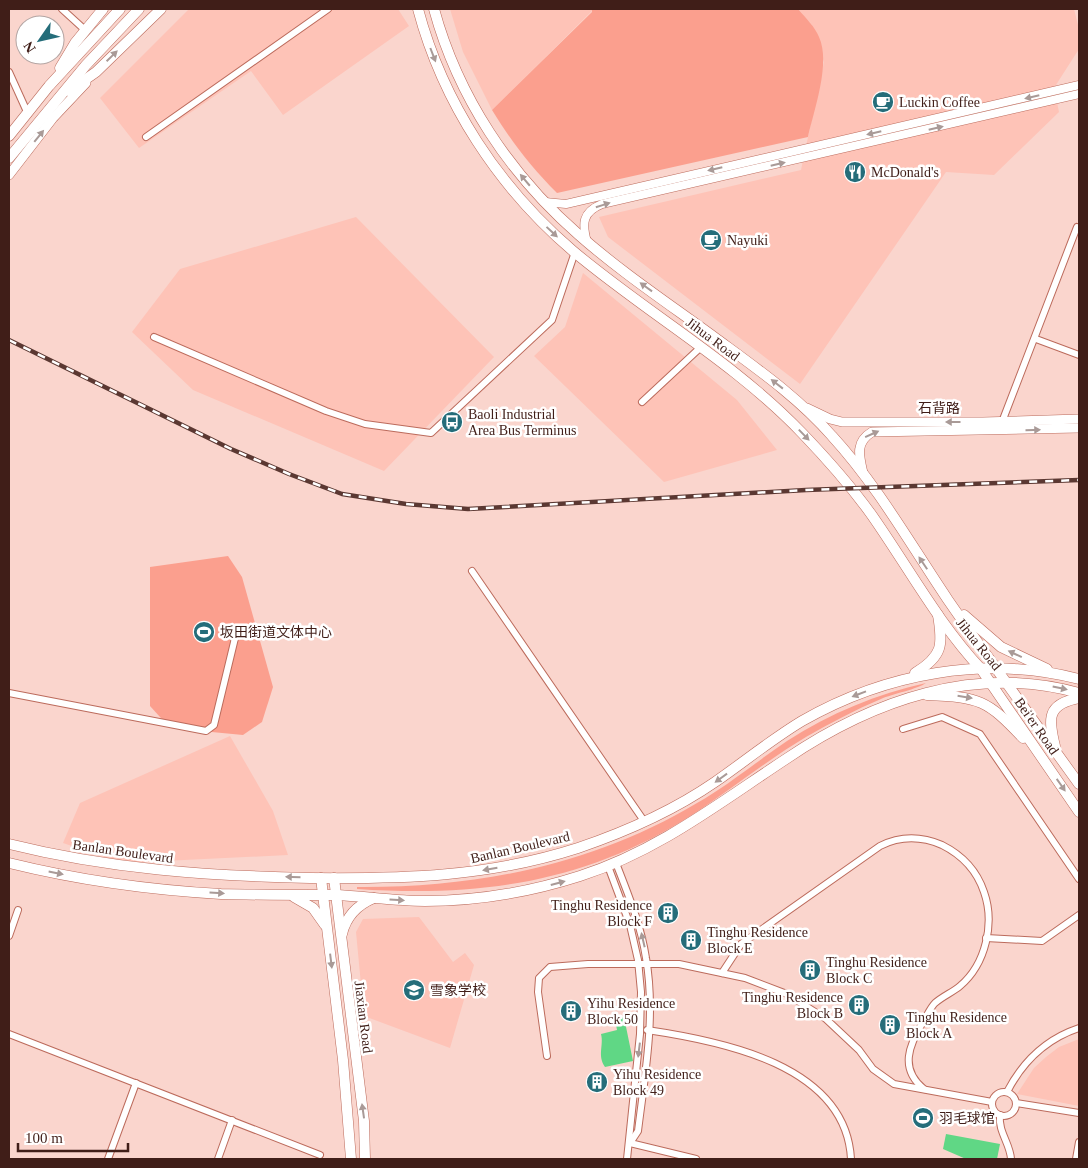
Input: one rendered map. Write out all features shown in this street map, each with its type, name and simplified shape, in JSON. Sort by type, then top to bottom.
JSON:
[{"type":"main road","points":[[9,136],[49,86],[75,43],[103,9]]},
{"type":"main road","points":[[49,86],[120,9]]},
{"type":"main road","points":[[9,158],[86,64],[139,9]]},
{"type":"main road","points":[[9,174],[53,118],[96,72],[161,9]]},
{"type":"main road","name":"Jihua Road","points":[[418,9],[443,78],[473,135],[497,171],[525,204],[574,252],[767,399],[824,457],[870,514],[966,653],[990,682],[1048,686],[1079,693]]},
{"type":"main road","name":"Jihua Road","points":[[434,9],[451,59],[475,109],[510,162],[543,201],[587,242],[769,378],[802,405],[832,436],[864,475],[1006,682]]},
{"type":"main road","points":[[60,97],[96,72]]},
{"type":"main road","name":"石背路","points":[[802,405],[830,419],[842,422],[1002,422],[1079,419]]},
{"type":"main road","name":"石背路","points":[[864,475],[858,449],[861,442],[872,432],[1079,428]]},
{"type":"main road","points":[[951,603],[1000,647],[1060,675],[1079,679]]},
{"type":"main road","points":[[905,678],[930,664],[937,655],[941,640],[937,612]]},
{"type":"main road","name":"Banlan Boulevard","points":[[9,844],[93,862],[158,871],[223,876],[321,878],[431,877],[505,867],[577,848],[644,821],[713,784],[783,733],[816,714],[851,697],[905,678],[943,671],[981,669],[1060,675]]},
{"type":"main road","points":[[9,863],[90,880],[222,894],[323,895],[447,900],[493,896],[561,882],[612,864],[687,827],[788,758],[831,732],[877,709],[916,695],[958,685],[990,682]]},
{"type":"main road","name":"Bei'er Road","points":[[990,682],[1079,812]]},
{"type":"main road","name":"Bei'er Road","points":[[1006,682],[1079,784]]},
{"type":"main road","points":[[916,695],[960,696],[981,701],[998,713],[1043,759]]},
{"type":"main road","points":[[1056,752],[1050,726],[1052,714],[1062,702],[1079,698]]},
{"type":"main road","name":"Jiaxian Road","points":[[321,878],[343,1060],[351,1159]]},
{"type":"main road","name":"Jiaxian Road","points":[[334,878],[364,1121],[365,1159]]},
{"type":"main road","points":[[288,895],[302,900],[313,908],[322,919],[328,932]]},
{"type":"main road","points":[[341,938],[345,925],[352,913],[362,904],[374,898]]},
{"type":"street","points":[[62,9],[85,30]]},
{"type":"street","points":[[146,137],[328,9]]},
{"type":"street","points":[[9,72],[28,114]]},
{"type":"street","points":[[543,201],[566,204],[1079,85]]},
{"type":"street","points":[[587,242],[583,221],[593,208],[602,204],[1079,94]]},
{"type":"street","points":[[1002,422],[1036,339],[1077,227],[1079,228]]},
{"type":"street","points":[[154,338],[326,411],[365,424],[431,433],[552,320],[574,252]]},
{"type":"street","points":[[1036,339],[1079,355]]},
{"type":"street","points":[[642,402],[701,347]]},
{"type":"street","points":[[472,571],[644,821]]},
{"type":"street","points":[[9,693],[206,731],[214,725],[236,634]]},
{"type":"street","points":[[903,729],[942,716],[980,734],[1079,878]]},
{"type":"street","points":[[722,973],[741,944],[880,846],[901,838],[923,839],[939,844],[954,852],[972,868],[980,882],[988,905],[986,938],[982,955],[974,971],[961,985],[934,1004],[909,1046],[910,1071],[913,1078],[925,1090]]},
{"type":"street","points":[[612,864],[630,925],[638,964],[641,992],[641,1029],[627,1159]]},
{"type":"street","points":[[612,864],[638,922],[647,964],[650,998],[650,1030],[638,1131],[630,1142]]},
{"type":"street","points":[[9,936],[18,910]]},
{"type":"street","points":[[986,938],[1042,941],[1079,915]]},
{"type":"street","points":[[547,1056],[538,992],[539,978],[550,968],[588,964],[678,964],[766,985],[808,1006],[844,1034],[873,1069],[894,1084],[992,1102]]},
{"type":"street","points":[[1007,1092],[1015,1076],[1039,1049],[1054,1039],[1079,1028]]},
{"type":"street","points":[[641,1029],[728,1048],[766,1060],[801,1076],[816,1087],[839,1117],[846,1134],[851,1159]]},
{"type":"street","points":[[9,1034],[320,1155]]},
{"type":"street","points":[[108,1159],[136,1083]]},
{"type":"street","points":[[1007,1092],[1013,1096],[1016,1102],[1012,1113],[1000,1115],[994,1110],[992,1102],[998,1093],[1007,1092]]},
{"type":"street","points":[[1016,1102],[1079,1113]]},
{"type":"street","points":[[1000,1115],[1000,1128],[1009,1148],[1011,1159]]},
{"type":"street","points":[[218,1159],[232,1120]]},
{"type":"street","points":[[630,1142],[696,1159]]},
{"type":"street","points":[[1076,1159],[1079,1142]]},
{"type":"shaded area","points":[[189,9],[398,9],[409,26],[283,115],[251,71],[139,148],[100,98]]},
{"type":"shaded area","points":[[450,9],[592,9],[592,11],[492,110],[463,52]]},
{"type":"shaded area","points":[[592,9],[798,9],[819,37],[823,60],[820,87],[808,137],[557,193],[522,153],[492,110],[592,12]]},
{"type":"shaded area","points":[[798,9],[1074,9],[1079,29],[1079,49],[1054,88],[1059,112],[994,175],[946,172],[800,384],[608,237],[599,217],[801,170],[824,62],[812,25]]},
{"type":"shaded area","points":[[356,217],[494,357],[384,471],[193,390],[132,332],[180,269]]},
{"type":"shaded area","points":[[583,273],[737,400],[777,450],[664,482],[534,356],[565,327]]},
{"type":"shaded area","name":"坂田街道文体中心","points":[[228,556],[242,577],[273,687],[262,722],[243,735],[170,728],[150,706],[150,567]]},
{"type":"shaded area","points":[[926,683],[881,699],[824,727],[790,747],[684,820],[645,842],[606,859],[526,882],[485,888],[444,891],[357,889],[357,887],[446,883],[490,877],[533,869],[617,842],[657,824],[709,796],[787,741],[837,713],[872,699]]},
{"type":"shaded area","points":[[230,736],[273,811],[288,855],[122,863],[63,843],[80,803]]},
{"type":"shaded area","name":"雪象学校","points":[[419,917],[453,962],[465,953],[474,965],[450,1048],[364,1016],[356,932],[363,919]]},
{"type":"shaded area","points":[[624,1017],[633,1061],[605,1067],[601,1058],[601,1034],[617,1030],[615,1019]]},
{"type":"shaded area","points":[[1079,1039],[1079,1106],[1017,1094],[1034,1068],[1046,1057],[1059,1047]]},
{"type":"shaded area","points":[[946,1134],[1000,1144],[997,1159],[966,1159],[943,1149]]},
{"type":"railway","points":[[9,340],[231,449],[289,474],[342,494],[406,504],[468,509],[806,490],[1079,480]]},
{"type":"place","name":"Luckin Coffee","points":[[883,102]]},
{"type":"place","name":"McDonald's","points":[[855,172]]},
{"type":"place","name":"Nayuki","points":[[711,240]]},
{"type":"place","name":"Baoli Industrial Area Bus Terminus","points":[[452,422]]},
{"type":"place","name":"坂田街道文体中心","points":[[204,632]]},
{"type":"place","name":"Tinghu Residence Block F","points":[[668,913]]},
{"type":"place","name":"Tinghu Residence Block E","points":[[691,940]]},
{"type":"place","name":"Tinghu Residence Block C","points":[[810,970]]},
{"type":"place","name":"雪象学校","points":[[414,990]]},
{"type":"place","name":"Tinghu Residence Block B","points":[[859,1005]]},
{"type":"place","name":"Yihu Residence Block 50","points":[[571,1011]]},
{"type":"place","name":"Tinghu Residence Block A","points":[[890,1025]]},
{"type":"place","name":"Yihu Residence Block 49","points":[[597,1082]]},
{"type":"place","name":"羽毛球馆","points":[[923,1118]]}]
